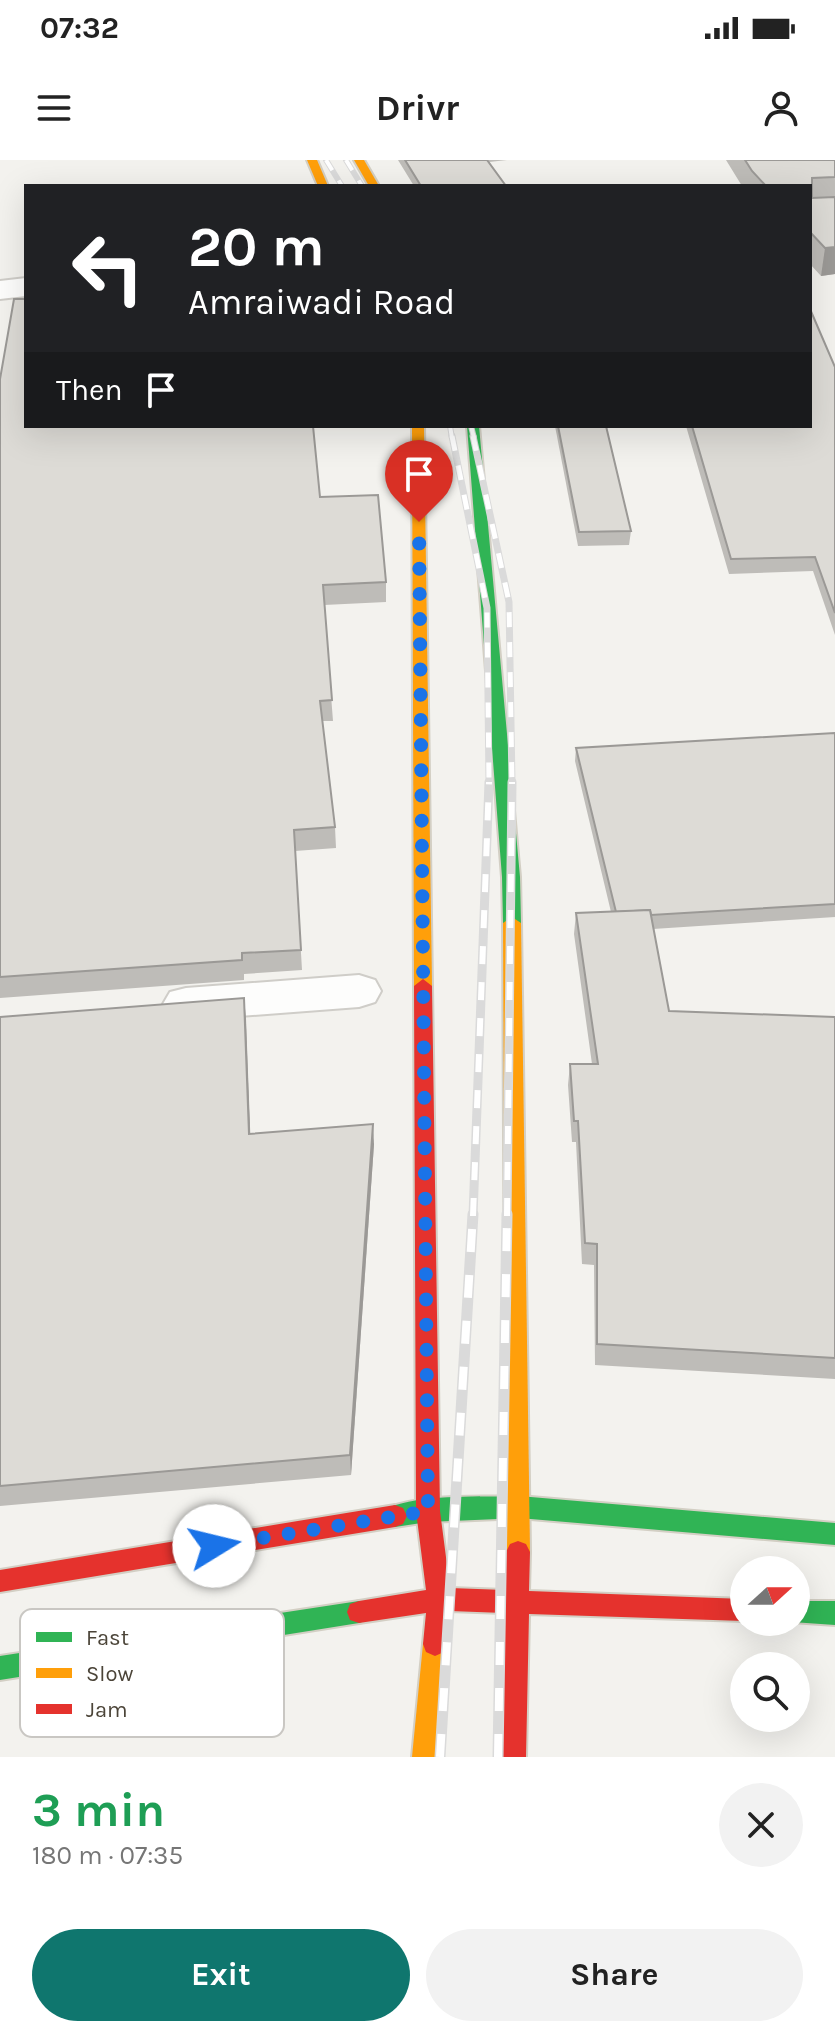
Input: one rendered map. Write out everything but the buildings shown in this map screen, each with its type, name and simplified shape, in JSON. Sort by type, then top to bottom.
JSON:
[{"type":"main road","points":[[312,160],[322,184]]},
{"type":"main road","points":[[359,160],[373,184]]},
{"type":"main road","points":[[418,428],[428,1511],[439,1599],[425,1757]]},
{"type":"main road","points":[[473,428],[511,877],[519,1507],[513,1757]]},
{"type":"main road","points":[[0,1581],[428,1511],[519,1507],[835,1534]]},
{"type":"main road","points":[[284,1623],[439,1599],[730,1610]]},
{"type":"main road","points":[[810,1612],[835,1613]]},
{"type":"main road","points":[[0,1668],[20,1665]]},
{"type":"street","points":[[0,290],[24,287]]},
{"type":"street","points":[[141,1007],[359,991]]},
{"type":"railway","points":[[326,160],[341,184]]},
{"type":"railway","points":[[346,160],[361,184]]},
{"type":"railway","points":[[450,428],[452,438]]},
{"type":"railway","points":[[472,428],[474,438]]},
{"type":"railway","points":[[452,436],[487,608],[489,782]]},
{"type":"railway","points":[[473,436],[509,602],[512,783]]},
{"type":"railway","points":[[473,1216],[489,782]]},
{"type":"railway","points":[[507,1216],[512,783]]},
{"type":"railway","points":[[440,1757],[473,1214]]},
{"type":"railway","points":[[498,1757],[507,1214]]},
{"type":"traffic: fast","points":[[473,428],[511,877],[512,923]]},
{"type":"traffic: fast","points":[[395,1516],[428,1511],[519,1507],[835,1534]]},
{"type":"traffic: fast","points":[[284,1624],[359,1612]]},
{"type":"traffic: fast","points":[[810,1612],[835,1613]]},
{"type":"traffic: fast","points":[[0,1668],[20,1665]]},
{"type":"traffic: slow","points":[[312,160],[322,184]]},
{"type":"traffic: slow","points":[[359,160],[373,184]]},
{"type":"traffic: slow","points":[[418,428],[423,986]]},
{"type":"traffic: slow","points":[[512,923],[518,1552]]},
{"type":"traffic: slow","points":[[425,1757],[435,1644]]},
{"type":"traffic: jam","points":[[423,986],[428,1511],[439,1599],[435,1644]]},
{"type":"traffic: jam","points":[[0,1581],[395,1516]]},
{"type":"traffic: jam","points":[[513,1757],[518,1552]]},
{"type":"traffic: jam","points":[[359,1612],[439,1599],[730,1609]]},
{"type":"route","points":[[214,1546],[428,1511],[419,522]]}]
